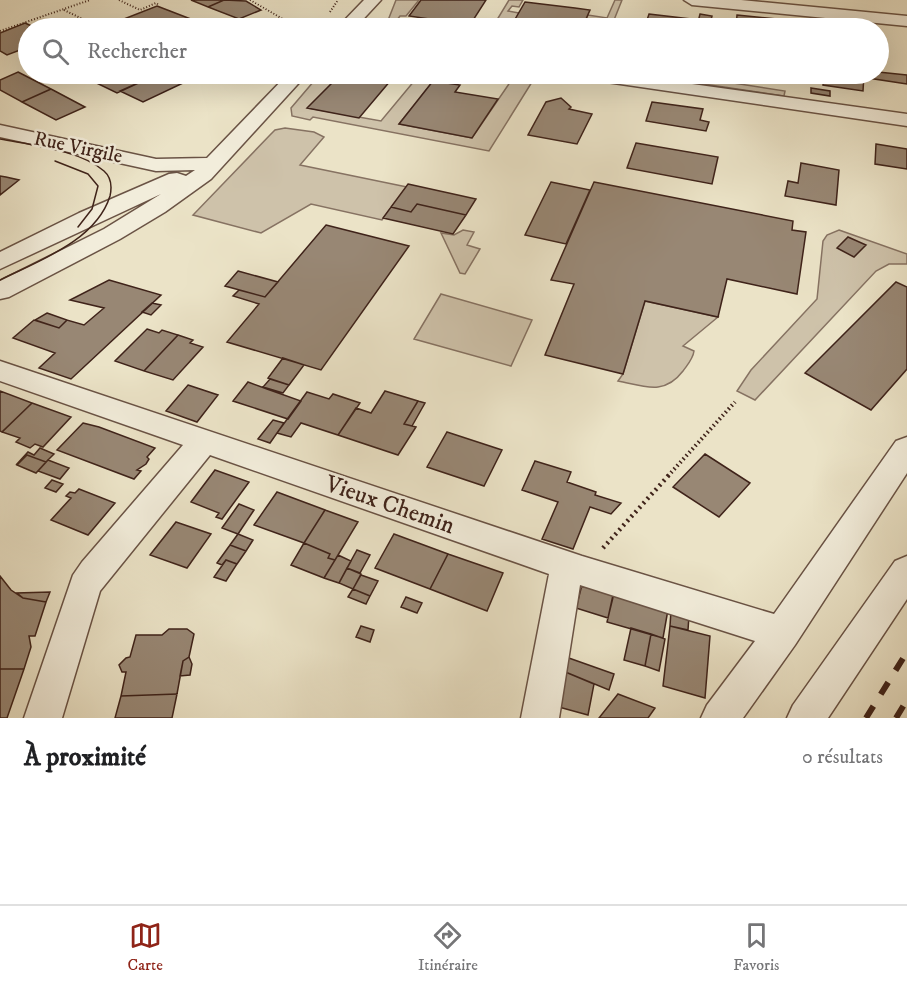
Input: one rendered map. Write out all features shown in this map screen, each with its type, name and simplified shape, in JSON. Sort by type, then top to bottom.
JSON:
[{"type":"street","points":[[358,18],[373,0]]},
{"type":"street","points":[[692,0],[826,7],[907,21]]},
{"type":"street","points":[[338,18],[339,3]]},
{"type":"street","points":[[0,261],[87,218],[203,174],[214,159],[288,84]]},
{"type":"street","points":[[653,84],[907,120]]},
{"type":"street","name":"Rue Virgile","points":[[0,131],[156,165],[185,181]]},
{"type":"street","name":"Rue Virgile","points":[[156,165],[214,159]]},
{"type":"street","points":[[0,291],[112,234],[185,181]]},
{"type":"street","name":"Vieux Chemin","points":[[0,371],[574,568],[782,633]]},
{"type":"street","points":[[43,718],[85,586],[94,572],[204,441]]},
{"type":"street","points":[[720,718],[782,633],[907,449]]},
{"type":"street","points":[[540,718],[574,568]]},
{"type":"street","points":[[806,718],[907,571]]},
{"type":"path","points":[[39,18],[90,0]]},
{"type":"path","points":[[118,0],[140,10],[156,3],[159,5]]},
{"type":"path","points":[[250,0],[285,18]]},
{"type":"path","points":[[63,10],[80,18]]},
{"type":"path","points":[[0,31],[18,25]]},
{"type":"path","points":[[574,568],[735,402]]},
{"type":"shaded area","points":[[396,0],[419,0],[406,16],[389,18]]},
{"type":"shaded area","points":[[509,0],[523,0],[519,7],[512,6],[508,11],[519,13],[516,18],[498,18]]},
{"type":"shaded area","points":[[615,0],[622,0],[615,18],[607,18]]},
{"type":"shaded area","points":[[588,15],[607,18],[587,18]]},
{"type":"shaded area","points":[[311,84],[331,84],[308,108],[381,121],[412,84],[431,84],[399,124],[472,138],[509,84],[531,84],[489,151],[313,117],[310,120],[292,116],[291,108]]},
{"type":"shaded area","points":[[704,84],[740,84],[785,91],[784,96]]},
{"type":"shaded area","points":[[285,128],[314,132],[324,137],[300,165],[407,187],[382,220],[311,204],[261,233],[193,215],[275,130]]},
{"type":"shaded area","points":[[463,230],[474,232],[467,245],[480,249],[465,274],[460,273],[441,233],[454,235]]},
{"type":"shaded area","points":[[839,230],[907,254],[907,264],[889,264],[876,271],[755,400],[737,391],[751,370],[817,299],[823,241],[827,235]]},
{"type":"shaded area","points":[[441,294],[532,320],[511,366],[414,339]]},
{"type":"shaded area","points":[[645,301],[718,317],[683,346],[694,351],[691,359],[676,379],[661,386],[645,387],[618,381],[623,374]]},
{"type":"building","points":[[191,0],[224,0],[208,7]]},
{"type":"building","points":[[224,0],[246,1],[261,10],[236,18],[208,7]]},
{"type":"building","points":[[421,0],[486,0],[474,18],[409,16]]},
{"type":"building","points":[[525,2],[590,10],[586,18],[516,18]]},
{"type":"building","points":[[157,6],[188,18],[126,18]]},
{"type":"building","points":[[649,14],[682,18],[648,18]]},
{"type":"building","points":[[700,14],[712,16],[712,18],[699,18]]},
{"type":"building","points":[[737,15],[767,18],[737,18]]},
{"type":"building","points":[[18,26],[18,51],[7,55],[0,51],[0,33]]},
{"type":"building","points":[[18,72],[18,84],[41,84],[51,89],[22,102],[0,90],[0,80]]},
{"type":"building","points":[[889,73],[907,75],[907,84],[889,81]]},
{"type":"building","points":[[99,84],[136,84],[117,93]]},
{"type":"building","points":[[136,84],[181,84],[143,102],[120,91]]},
{"type":"building","points":[[331,84],[388,84],[359,118],[307,108]]},
{"type":"building","points":[[431,84],[460,85],[455,92],[498,99],[472,138],[399,124]]},
{"type":"building","points":[[863,84],[863,91],[823,85]]},
{"type":"building","points":[[811,88],[830,91],[830,96],[811,93]]},
{"type":"building","points":[[51,89],[85,107],[56,120],[22,102]]},
{"type":"building","points":[[561,98],[571,107],[569,109],[592,114],[577,144],[528,135],[546,102]]},
{"type":"building","points":[[652,102],[703,109],[700,120],[709,122],[706,131],[646,121]]},
{"type":"building","points":[[636,143],[718,157],[712,184],[627,168]]},
{"type":"building","points":[[876,144],[907,149],[907,169],[875,164]]},
{"type":"building","points":[[801,163],[839,170],[836,205],[785,196],[788,181],[798,183]]},
{"type":"building","points":[[0,176],[6,177],[19,180],[0,195]]},
{"type":"building","points":[[551,182],[590,190],[566,244],[525,235]]},
{"type":"building","points":[[594,182],[793,221],[792,230],[806,232],[797,294],[727,279],[718,317],[645,301],[623,374],[545,355],[574,284],[551,280]]},
{"type":"building","points":[[408,184],[476,199],[466,215],[417,204],[411,212],[391,207]]},
{"type":"building","points":[[417,204],[466,215],[453,234],[383,218],[391,207],[411,212]]},
{"type":"building","points":[[326,225],[409,246],[321,370],[227,342],[259,304],[233,296],[239,290],[265,297]]},
{"type":"building","points":[[848,237],[866,245],[854,257],[837,248]]},
{"type":"building","points":[[238,271],[278,282],[265,297],[225,286]]},
{"type":"building","points":[[109,280],[161,295],[71,379],[39,368],[55,353],[13,338],[34,320],[59,328],[67,320],[84,325],[104,308],[70,300]]},
{"type":"building","points":[[896,282],[907,287],[907,369],[871,410],[805,373]]},
{"type":"building","points":[[152,303],[161,305],[151,315],[142,312]]},
{"type":"building","points":[[47,313],[67,320],[59,328],[35,320]]},
{"type":"building","points":[[147,329],[159,333],[162,330],[178,335],[144,371],[115,361]]},
{"type":"building","points":[[178,335],[193,340],[190,343],[203,347],[173,380],[144,371]]},
{"type":"building","points":[[283,358],[304,365],[289,385],[268,378]]},
{"type":"building","points":[[270,379],[289,385],[283,393],[263,387]]},
{"type":"building","points":[[248,382],[301,401],[288,419],[233,401]]},
{"type":"building","points":[[188,385],[218,395],[197,422],[166,411]]},
{"type":"building","points":[[0,391],[32,403],[2,432],[0,431]]},
{"type":"building","points":[[385,391],[418,401],[404,424],[416,427],[398,455],[338,435],[356,408],[371,413]]},
{"type":"building","points":[[307,392],[329,399],[333,394],[360,403],[338,435],[301,423],[291,437],[277,433]]},
{"type":"building","points":[[418,401],[425,403],[412,426],[404,424]]},
{"type":"building","points":[[32,403],[71,417],[43,447],[35,444],[30,448],[16,442],[20,438],[2,432]]},
{"type":"building","points":[[273,420],[284,423],[270,443],[258,439]]},
{"type":"building","points":[[83,423],[155,448],[147,457],[149,459],[146,464],[137,470],[141,471],[134,479],[57,450]]},
{"type":"building","points":[[447,432],[502,450],[484,486],[427,467]]},
{"type":"building","points":[[40,448],[54,454],[46,462],[27,455],[16,465],[28,452],[34,455]]},
{"type":"building","points":[[705,454],[750,483],[719,517],[673,487]]},
{"type":"building","points":[[27,455],[46,462],[36,473],[17,465]]},
{"type":"building","points":[[48,460],[69,468],[60,479],[38,471]]},
{"type":"building","points":[[535,461],[571,472],[567,482],[596,492],[595,495],[621,503],[611,514],[590,507],[573,549],[542,539],[558,502],[522,490]]},
{"type":"building","points":[[215,470],[249,482],[222,519],[216,517],[219,513],[191,502]]},
{"type":"building","points":[[52,480],[63,484],[56,492],[45,488]]},
{"type":"building","points":[[79,489],[115,503],[88,535],[51,520],[71,498],[66,496]]},
{"type":"building","points":[[277,492],[325,510],[304,543],[254,525]]},
{"type":"building","points":[[239,504],[254,510],[238,534],[222,528]]},
{"type":"building","points":[[325,510],[358,522],[335,560],[328,558],[330,554],[304,543]]},
{"type":"building","points":[[176,522],[211,534],[187,568],[150,555]]},
{"type":"building","points":[[238,534],[253,540],[246,551],[230,545]]},
{"type":"building","points":[[394,534],[448,554],[430,589],[375,568]]},
{"type":"building","points":[[304,543],[330,554],[328,558],[335,560],[324,578],[291,565]]},
{"type":"building","points":[[230,545],[246,551],[237,564],[226,560],[222,565],[217,563]]},
{"type":"building","points":[[357,550],[370,555],[360,573],[347,568]]},
{"type":"building","points":[[448,554],[503,573],[487,611],[430,589]]},
{"type":"building","points":[[338,555],[351,561],[339,583],[324,578]]},
{"type":"building","points":[[226,560],[237,564],[226,581],[214,577]]},
{"type":"building","points":[[347,568],[361,574],[353,589],[339,583]]},
{"type":"building","points":[[361,575],[378,581],[370,596],[353,589]]},
{"type":"building","points":[[0,576],[11,590],[23,598],[46,602],[35,636],[29,636],[31,647],[24,669],[0,669]]},
{"type":"building","points":[[584,577],[615,586],[608,618],[576,608]]},
{"type":"building","points":[[353,589],[370,596],[366,604],[348,597]]},
{"type":"building","points":[[615,589],[669,604],[663,638],[607,622]]},
{"type":"building","points":[[50,592],[46,602],[23,598],[17,593]]},
{"type":"building","points":[[406,597],[422,603],[417,613],[401,607]]},
{"type":"building","points":[[671,611],[689,615],[688,630],[670,626]]},
{"type":"building","points":[[361,626],[374,630],[370,642],[356,637]]},
{"type":"building","points":[[670,626],[710,636],[705,698],[663,686]]},
{"type":"building","points":[[631,628],[651,634],[645,666],[624,660]]},
{"type":"building","points":[[169,629],[187,629],[194,634],[189,657],[183,661],[177,694],[121,696],[126,672],[122,672],[119,665],[130,657],[136,635],[162,635]]},
{"type":"building","points":[[651,634],[665,639],[659,671],[645,666]]},
{"type":"building","points":[[189,657],[192,664],[190,675],[180,676],[183,661]]},
{"type":"building","points":[[566,657],[614,674],[609,690],[563,671]]},
{"type":"building","points":[[0,669],[24,669],[7,718],[0,718]]},
{"type":"building","points":[[563,671],[594,684],[588,715],[555,706]]},
{"type":"building","points":[[177,694],[172,718],[115,718],[121,696]]},
{"type":"building","points":[[618,694],[655,708],[648,718],[599,718]]},
{"type":"tram line","points":[[0,139],[55,149],[82,158],[104,171],[109,177],[111,186],[110,196],[103,212],[79,237],[48,257],[0,280]]},
{"type":"tram line","points":[[55,161],[88,174],[98,186],[92,209],[78,227]]},
{"type":"railway","points":[[866,718],[907,652]]},
{"type":"railway","points":[[896,718],[907,700]]}]
